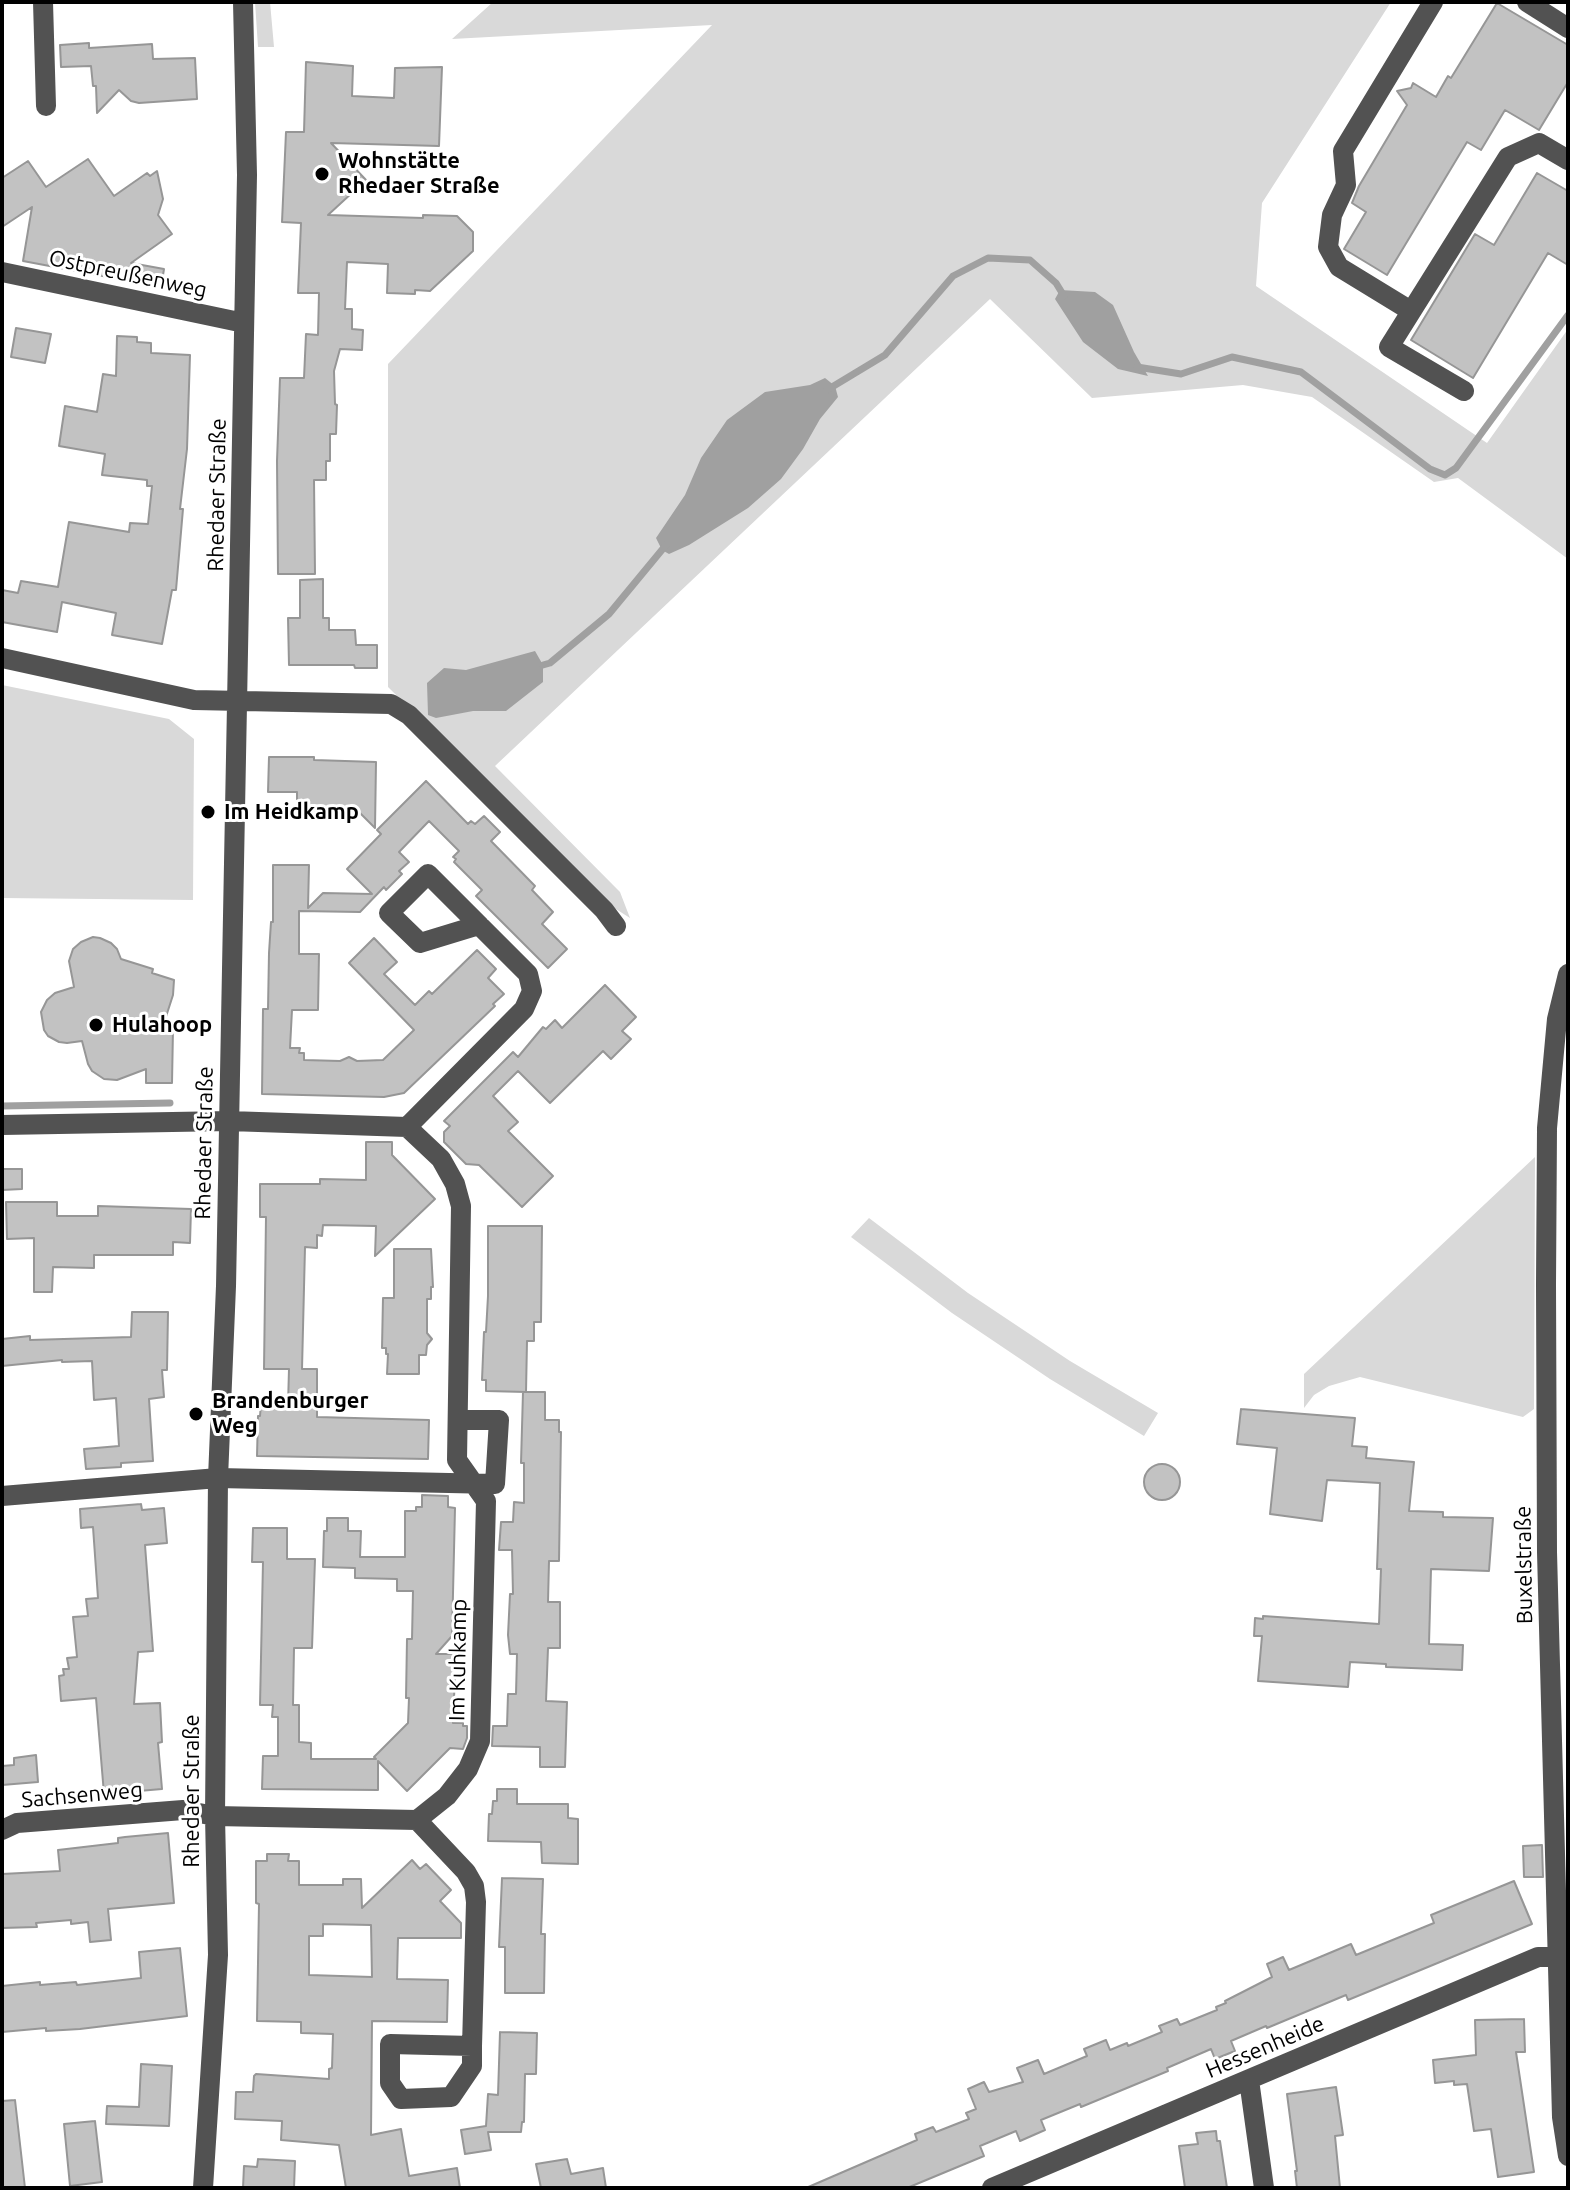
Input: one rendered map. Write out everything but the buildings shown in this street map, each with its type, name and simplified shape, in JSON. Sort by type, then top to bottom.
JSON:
[{"type":"street","points":[[43,2],[46,106]]},
{"type":"street","name":"Rhedaer Straße","points":[[203,2188],[218,1955],[215,1816],[218,1478],[226,1286],[247,175],[243,2]]},
{"type":"street","points":[[1411,311],[1339,267],[1328,247],[1332,215],[1346,185],[1343,151],[1433,2]]},
{"type":"street","points":[[1527,2],[1568,28]]},
{"type":"street","points":[[1464,391],[1389,347],[1508,157],[1539,143],[1568,160]]},
{"type":"street","name":"Ostpreußenweg","points":[[2,272],[244,323]]},
{"type":"street","points":[[2,658],[194,700],[391,704],[409,715],[604,910],[616,926]]},
{"type":"street","points":[[2,1125],[229,1121],[407,1127],[524,1009],[532,991],[528,974],[479,925]]},
{"type":"street","name":"Buxelstraße","points":[[1568,974],[1557,1019],[1559,1090],[1547,1128],[1546,1284],[1547,1552],[1559,1622],[1558,1957],[1562,2117],[1568,2156]]},
{"type":"street","name":"Im Kuhkamp","points":[[407,1127],[441,1159],[455,1184],[461,1206],[457,1460],[486,1501],[480,1741],[468,1769],[447,1796],[417,1820]]},
{"type":"street","points":[[2,1496],[218,1478],[495,1484],[499,1420],[458,1420]]},
{"type":"street","name":"Sachsenweg","points":[[2,1830],[17,1823],[183,1810],[215,1816]]},
{"type":"street","points":[[215,1816],[417,1820],[466,1872],[474,1886],[472,2046]]},
{"type":"street","name":"Hessenheide","points":[[992,2188],[1538,1957],[1558,1957]]},
{"type":"street","points":[[1249,2080],[1264,2188]]},
{"type":"shaded area","points":[[255,2],[270,2],[274,47],[258,47]]},
{"type":"shaded area","points":[[493,2],[1391,2],[1262,203],[1256,286],[1487,443],[1568,329],[1568,559],[1458,478],[1434,482],[1312,397],[1243,385],[1092,398],[990,299],[495,766],[620,892],[630,918],[608,904],[388,687],[388,364],[712,25],[452,39]]},
{"type":"shaded area","points":[[1060,290],[1095,292],[1113,305],[1148,376],[1118,369],[1083,342],[1055,299]]},
{"type":"shaded area","points":[[825,378],[835,386],[838,397],[781,479],[748,508],[689,545],[669,554],[662,550],[656,538],[685,495],[701,458],[727,420],[765,392],[810,385]]},
{"type":"shaded area","points":[[535,651],[543,665],[543,682],[506,711],[473,711],[436,718],[428,715],[427,683],[444,668],[466,670]]},
{"type":"shaded area","points":[[2,685],[169,719],[194,739],[193,900],[2,898]]},
{"type":"shaded area","points":[[1535,1157],[1534,1409],[1523,1417],[1360,1377],[1329,1386],[1314,1395],[1304,1408],[1304,1374]]},
{"type":"shaded area","points":[[869,1218],[968,1293],[1070,1361],[1158,1413],[1144,1436],[1050,1379],[952,1313],[851,1237]]},
{"type":"waterway","points":[[827,390],[885,355],[953,276],[988,258],[1030,260],[1056,283],[1064,296]]},
{"type":"waterway","points":[[1137,367],[1181,374],[1232,357],[1301,372],[1430,469],[1445,475],[1456,468],[1568,315]]},
{"type":"waterway","points":[[543,665],[550,663],[609,614],[666,545]]},
{"type":"waterway","points":[[2,1106],[170,1103]]},
{"type":"place","name":"Wohnstätte Rhedaer Straße","points":[[322,174]]},
{"type":"place","name":"Im Heidkamp","points":[[208,812]]},
{"type":"place","name":"Hulahoop","points":[[96,1025]]},
{"type":"place","name":"Brandenburger Weg","points":[[196,1414]]}]
